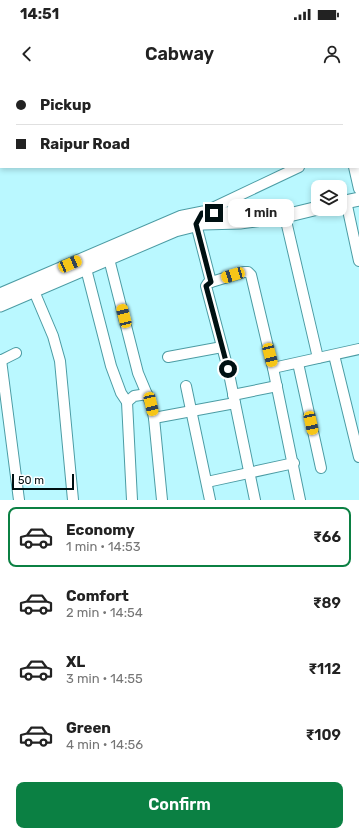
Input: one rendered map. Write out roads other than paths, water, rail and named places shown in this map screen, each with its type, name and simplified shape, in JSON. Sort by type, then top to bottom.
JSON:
[{"type":"main road","points":[[347,196],[359,190]]},
{"type":"main road","points":[[347,199],[359,199]]},
{"type":"main road","points":[[284,212],[311,202]]},
{"type":"main road","points":[[0,305],[32,286],[84,263],[108,253],[175,230],[199,218],[240,222],[284,212],[311,209]]},
{"type":"main road","points":[[0,294],[32,286]]},
{"type":"street","points":[[211,282],[199,218],[297,168]]},
{"type":"street","points":[[354,168],[359,190]]},
{"type":"street","points":[[284,212],[318,358]]},
{"type":"street","points":[[347,216],[359,261]]},
{"type":"street","points":[[108,253],[138,373],[147,394],[154,418],[162,500]]},
{"type":"street","points":[[84,263],[111,366],[121,393],[128,402],[132,500]]},
{"type":"street","points":[[255,500],[234,399],[206,286],[211,282],[244,272],[248,272],[251,275],[294,463],[300,500]]},
{"type":"street","points":[[32,286],[53,336],[60,361],[73,500]]},
{"type":"street","points":[[168,357],[222,347]]},
{"type":"street","points":[[273,368],[359,349]]},
{"type":"street","points":[[16,352],[1,360],[19,500]]},
{"type":"street","points":[[334,355],[356,434],[359,457]]},
{"type":"street","points":[[298,363],[321,468]]},
{"type":"street","points":[[186,386],[210,500]]},
{"type":"street","points":[[154,418],[192,410],[277,386]]},
{"type":"street","points":[[128,402],[134,396],[147,394]]},
{"type":"street","points":[[207,482],[294,463]]}]
